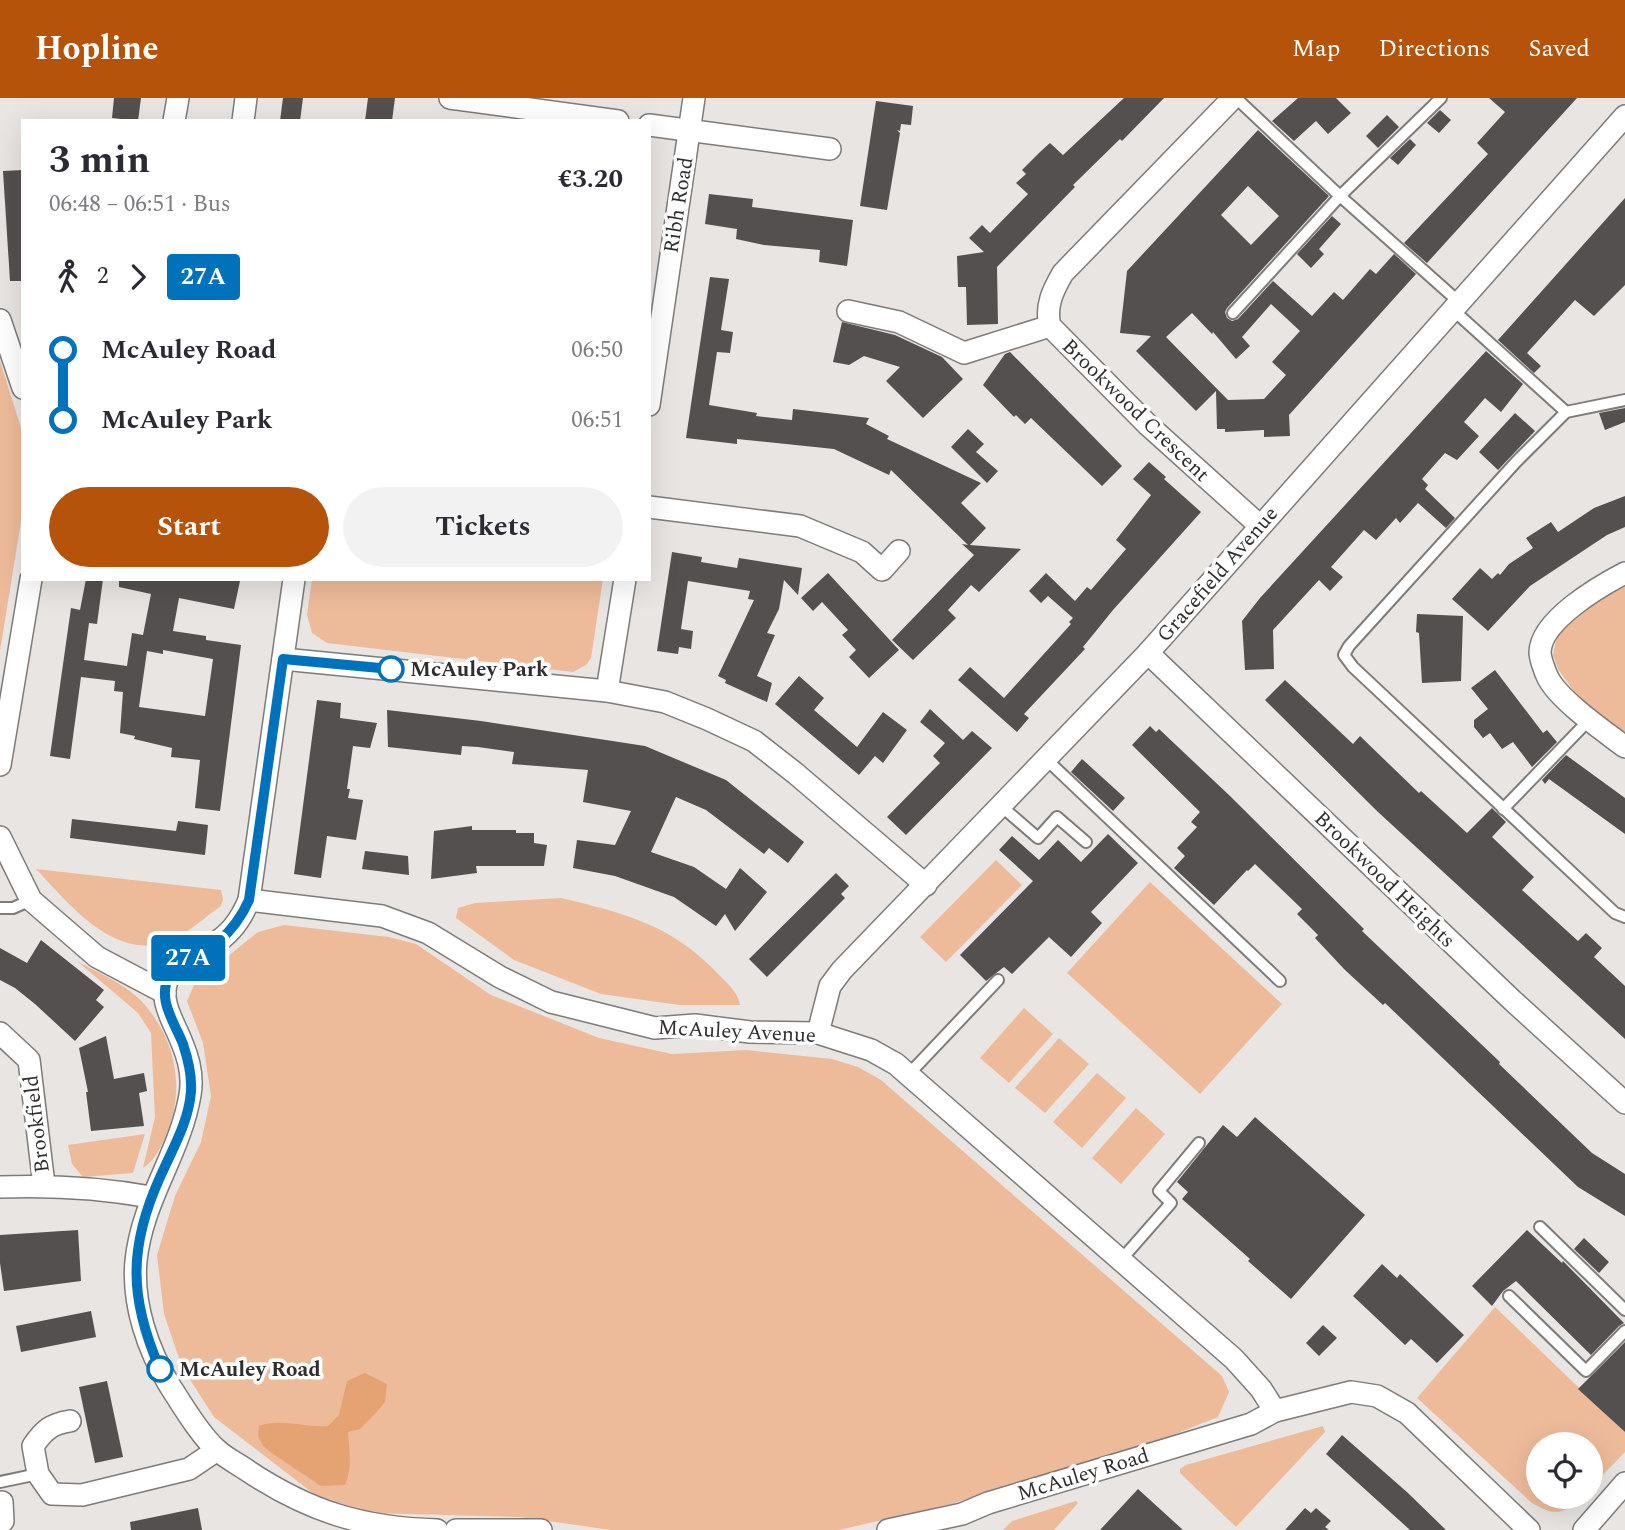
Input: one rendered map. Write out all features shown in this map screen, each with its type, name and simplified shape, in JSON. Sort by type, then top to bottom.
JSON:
[{"type":"street","points":[[174,119],[178,98]]},
{"type":"street","points":[[243,119],[246,98]]},
{"type":"street","points":[[450,98],[603,119]]},
{"type":"street","name":"Ribh Road","points":[[652,364],[694,98]]},
{"type":"street","name":"Brookwood Crescent","points":[[1235,98],[1063,273],[1051,294],[1048,318],[1050,326],[1148,425],[1259,525]]},
{"type":"street","name":"Gracefield Avenue","points":[[818,1033],[830,986],[842,970],[1148,653],[1625,116]]},
{"type":"street","name":"Ribh Road","points":[[651,125],[831,149]]},
{"type":"street","points":[[848,311],[899,322],[964,353],[1050,326]]},
{"type":"street","points":[[0,320],[21,382]]},
{"type":"street","points":[[651,507],[800,526],[862,552],[881,570],[899,551]]},
{"type":"street","points":[[1625,573],[1595,589],[1549,629],[1540,652],[1548,679],[1589,720],[1625,747]]},
{"type":"street","points":[[0,765],[32,581]]},
{"type":"street","points":[[294,581],[249,900],[240,919],[216,943],[195,952],[170,973],[165,993],[166,1012],[182,1043],[190,1068],[191,1091],[176,1144],[142,1224],[136,1263],[137,1292],[144,1334],[165,1379],[217,1450],[310,1507],[350,1525],[437,1530]]},
{"type":"street","points":[[607,691],[625,581]]},
{"type":"street","name":"Brookwood Heights","points":[[1148,653],[1495,985],[1625,1103]]},
{"type":"street","points":[[283,659],[607,691],[665,702],[754,741],[926,885]]},
{"type":"street","points":[[0,838],[31,900],[97,957],[165,993]]},
{"type":"street","name":"McAuley Avenue","points":[[249,900],[382,916],[428,933],[500,977],[551,1002],[655,1028],[695,1025],[750,1032],[818,1033],[871,1050],[896,1064],[1234,1359],[1261,1390],[1275,1412]]},
{"type":"street","name":"Brookfield","points":[[0,1033],[29,1060],[44,1185]]},
{"type":"street","name":"Brookfield","points":[[0,1187],[44,1185],[152,1197]]},
{"type":"street","name":"McAuley Road","points":[[888,1530],[964,1522],[988,1503],[1251,1424],[1275,1412],[1351,1392],[1377,1396],[1407,1413],[1529,1530]]},
{"type":"street","points":[[70,1421],[53,1424],[33,1446],[38,1474],[52,1494],[82,1495],[189,1469],[217,1450]]},
{"type":"street","points":[[1584,1530],[1625,1483]]},
{"type":"street","points":[[456,1530],[527,1530]]},
{"type":"lane","points":[[1235,98],[1566,412]]},
{"type":"lane","points":[[1233,313],[1340,196],[1441,98]]},
{"type":"lane","points":[[1625,400],[1566,412],[1516,462],[1349,646],[1344,655],[1353,667],[1503,809],[1615,913],[1625,917]]},
{"type":"lane","points":[[1503,809],[1589,720]]},
{"type":"lane","points":[[1046,759],[1280,981]]},
{"type":"lane","points":[[1001,806],[1038,838],[1057,817],[1086,842]]},
{"type":"lane","points":[[0,908],[13,908],[31,900]]},
{"type":"lane","points":[[908,1075],[998,980]]},
{"type":"lane","points":[[1121,1260],[1171,1203],[1159,1191],[1199,1143]]},
{"type":"lane","points":[[1540,1227],[1625,1310]]},
{"type":"lane","points":[[1508,1296],[1586,1371],[1625,1331]]},
{"type":"lane","points":[[1,1502],[38,1474]]},
{"type":"shaded area","points":[[0,361],[21,428],[21,521],[0,651]]},
{"type":"shaded area","points":[[312,581],[603,581],[591,658],[586,665],[573,672],[327,643],[312,633],[307,615]]},
{"type":"shaded area","points":[[1625,587],[1625,738],[1591,715],[1558,669],[1553,655],[1557,636],[1571,619]]},
{"type":"shaded area","points":[[996,860],[1022,885],[946,962],[920,937]]},
{"type":"shaded area","points":[[36,869],[221,890],[223,899],[221,906],[176,938],[155,945],[135,945],[116,939],[81,915]]},
{"type":"shaded area","points":[[1150,882],[1282,1004],[1200,1094],[1067,973]]},
{"type":"shaded area","points":[[561,898],[606,909],[646,923],[684,944],[732,988],[740,1005],[679,1005],[601,994],[514,960],[456,918],[458,908],[475,903]]},
{"type":"shaded area","points":[[284,925],[389,937],[416,944],[491,995],[599,1038],[672,1054],[746,1050],[832,1059],[858,1067],[881,1080],[1222,1376],[1229,1392],[1218,1417],[1143,1447],[947,1505],[839,1530],[611,1530],[520,1517],[369,1513],[314,1494],[214,1417],[182,1367],[164,1314],[157,1255],[175,1196],[201,1142],[211,1096],[203,1043],[187,1001],[195,983],[258,932]]},
{"type":"shaded area","points":[[77,961],[113,980],[138,998],[156,1019],[170,1050],[176,1100],[167,1133],[158,1152],[143,1168],[155,1117],[151,1033],[138,1013]]},
{"type":"shaded area","points":[[1024,1008],[1053,1034],[1009,1083],[980,1058]]},
{"type":"shaded area","points":[[1059,1038],[1089,1064],[1045,1113],[1015,1088]]},
{"type":"shaded area","points":[[1097,1073],[1126,1098],[1082,1148],[1053,1122]]},
{"type":"shaded area","points":[[1136,1108],[1165,1134],[1121,1184],[1092,1158]]},
{"type":"shaded area","points":[[145,1134],[133,1173],[83,1177],[72,1164],[68,1145]]},
{"type":"shaded area","points":[[1495,1307],[1625,1432],[1625,1452],[1603,1475],[1603,1432],[1526,1432],[1526,1498],[1417,1398]]},
{"type":"shaded area","points":[[365,1373],[387,1384],[385,1402],[360,1429],[348,1432],[350,1465],[345,1485],[321,1486],[263,1446],[258,1436],[259,1426],[284,1423],[328,1426],[339,1415],[347,1381]]},
{"type":"shaded area","points":[[1323,1426],[1325,1432],[1236,1527],[1180,1473],[1180,1469],[1186,1465]]},
{"type":"shaded area","points":[[1076,1501],[1078,1503],[1054,1530],[1003,1530],[1012,1521]]},
{"type":"shaded area","points":[[1545,1509],[1566,1509],[1558,1512]]},
{"type":"building","points":[[114,98],[141,98],[138,119],[112,118]]},
{"type":"building","points":[[283,98],[303,98],[300,119],[280,119]]},
{"type":"building","points":[[368,98],[395,98],[392,119],[365,119]]},
{"type":"building","points":[[1124,98],[1164,98],[1073,185],[1075,187],[997,267],[998,324],[967,325],[966,287],[958,287],[957,256],[984,252],[969,238],[982,225],[990,233],[1028,194],[1016,183],[1026,174],[1022,170],[1040,152],[1050,143],[1063,155]]},
{"type":"building","points":[[1298,98],[1336,98],[1351,113],[1328,134],[1316,121],[1294,141],[1272,121]]},
{"type":"building","points":[[1489,98],[1577,98],[1427,263],[1404,243],[1488,154],[1477,143],[1505,112]]},
{"type":"building","points":[[876,101],[913,106],[911,125],[901,124],[900,131],[897,130],[900,133],[887,210],[860,206]]},
{"type":"building","points":[[1440,110],[1451,120],[1439,133],[1427,123]]},
{"type":"building","points":[[1387,115],[1399,127],[1378,148],[1366,136]]},
{"type":"building","points":[[1258,130],[1329,196],[1227,308],[1227,318],[1232,321],[1238,319],[1273,281],[1312,316],[1334,292],[1343,300],[1370,269],[1376,274],[1394,254],[1416,274],[1289,415],[1290,436],[1264,437],[1264,430],[1225,432],[1225,429],[1217,429],[1216,391],[1196,411],[1136,351],[1151,336],[1120,333],[1127,271]],"holes":[[[1248,186],[1279,216],[1251,245],[1221,215]],[[1271,304],[1300,331],[1272,362],[1286,375],[1264,399],[1228,400],[1166,337],[1192,313],[1236,359],[1250,346],[1242,337]]]},
{"type":"building","points":[[1410,139],[1416,145],[1398,165],[1390,158]]},
{"type":"building","points":[[21,170],[21,281],[10,281],[3,171]]},
{"type":"building","points":[[709,194],[753,199],[752,207],[853,220],[847,266],[819,262],[820,250],[764,245],[736,239],[737,229],[705,224]]},
{"type":"building","points":[[1625,198],[1625,285],[1594,316],[1575,300],[1527,353],[1541,366],[1534,373],[1498,340]]},
{"type":"building","points":[[1332,216],[1341,224],[1319,249],[1324,254],[1311,268],[1297,254]]},
{"type":"building","points":[[710,277],[729,279],[721,330],[733,332],[730,353],[717,352],[709,405],[757,413],[756,416],[792,420],[793,409],[869,418],[866,424],[889,436],[887,439],[981,483],[961,503],[986,528],[970,545],[1021,549],[979,592],[971,585],[948,610],[956,618],[913,660],[892,640],[974,555],[962,544],[968,545],[891,470],[889,475],[834,449],[737,439],[737,444],[686,438]]},
{"type":"building","points":[[842,322],[895,335],[942,357],[963,379],[923,418],[886,381],[900,367],[864,356],[849,365],[833,362]]},
{"type":"building","points":[[1486,351],[1523,384],[1501,412],[1485,398],[1464,422],[1479,436],[1457,460],[1445,453],[1422,479],[1428,485],[1425,489],[1455,518],[1446,528],[1418,503],[1400,523],[1396,518],[1376,540],[1364,530],[1331,567],[1343,577],[1330,591],[1319,580],[1273,630],[1274,669],[1245,670],[1242,621]]},
{"type":"building","points":[[1010,352],[1122,466],[1102,486],[1031,418],[1025,424],[1016,415],[1014,417],[983,385],[1005,354]]},
{"type":"building","points":[[1625,408],[1625,422],[1605,430],[1599,413]]},
{"type":"building","points":[[1515,413],[1535,431],[1498,470],[1479,452]]},
{"type":"building","points":[[968,429],[984,444],[976,452],[998,471],[987,483],[951,447]]},
{"type":"building","points":[[1149,462],[1201,512],[1113,610],[1083,647],[1085,649],[1024,714],[1029,718],[1017,732],[958,680],[970,667],[1004,698],[1071,624],[1069,622],[1073,618],[1048,596],[1041,603],[1029,591],[1046,573],[1075,601],[1087,587],[1091,590],[1126,549],[1116,540],[1151,495],[1133,479]]},
{"type":"building","points":[[1625,496],[1625,527],[1607,535],[1530,586],[1488,631],[1452,599],[1480,568],[1492,579],[1498,573],[1500,575],[1509,564],[1533,548],[1526,538],[1551,522],[1558,532],[1594,508]]},
{"type":"building","points":[[672,552],[702,557],[701,562],[737,568],[739,558],[802,568],[798,595],[784,580],[779,609],[767,633],[775,635],[757,676],[772,683],[767,702],[725,683],[726,680],[718,676],[754,600],[748,599],[750,591],[688,581],[681,629],[693,631],[691,649],[679,647],[678,654],[657,651]]},
{"type":"building","points":[[828,573],[899,650],[869,678],[849,657],[856,650],[842,635],[848,630],[822,602],[813,611],[801,598]]},
{"type":"building","points":[[86,581],[103,581],[97,624],[89,623],[84,660],[127,666],[132,633],[143,635],[151,594],[119,587],[119,581],[240,581],[234,609],[179,598],[173,631],[206,636],[206,640],[241,645],[220,811],[195,808],[200,760],[171,757],[172,748],[120,733],[123,692],[114,691],[115,681],[81,677],[70,759],[50,756],[71,608],[80,610]],"holes":[[[163,650],[213,659],[205,716],[139,707],[147,651],[163,654]]]},
{"type":"building","points":[[1417,614],[1463,616],[1461,681],[1422,683],[1419,633],[1416,632]]},
{"type":"building","points":[[1495,670],[1543,733],[1547,730],[1557,742],[1532,767],[1513,742],[1502,749],[1490,733],[1483,738],[1474,727],[1474,720],[1488,709],[1471,688]]},
{"type":"building","points":[[799,676],[824,698],[814,710],[857,747],[883,712],[907,730],[883,763],[875,756],[859,775],[775,704]]},
{"type":"building","points":[[1285,680],[1353,744],[1360,736],[1419,793],[1421,791],[1467,833],[1492,808],[1506,822],[1492,837],[1534,877],[1522,890],[1578,941],[1586,933],[1602,948],[1594,957],[1625,986],[1625,1039],[1378,812],[1265,700]]},
{"type":"building","points":[[317,700],[341,703],[340,718],[377,723],[370,748],[353,746],[348,798],[363,800],[356,840],[327,836],[321,878],[294,874]]},
{"type":"building","points":[[930,709],[963,740],[972,731],[992,748],[906,835],[887,817],[940,763],[933,756],[945,743],[920,722]]},
{"type":"building","points":[[387,710],[645,746],[726,780],[804,842],[788,863],[769,848],[764,854],[706,810],[676,797],[651,852],[694,867],[726,889],[740,868],[767,892],[735,931],[725,914],[716,926],[674,897],[615,876],[573,868],[577,840],[615,845],[631,811],[583,802],[588,770],[512,764],[514,752],[478,747],[462,746],[461,755],[388,747]]},
{"type":"building","points":[[1150,726],[1156,732],[1159,729],[1230,796],[1364,929],[1362,931],[1592,1153],[1625,1174],[1625,1216],[1578,1187],[1385,1003],[1383,1005],[1345,970],[1315,938],[1318,935],[1297,914],[1302,909],[1255,864],[1214,905],[1174,868],[1185,856],[1177,848],[1197,827],[1191,822],[1200,812],[1132,745]]},
{"type":"building","points":[[1566,755],[1625,798],[1625,834],[1549,779],[1545,784],[1542,780]]},
{"type":"building","points":[[1082,759],[1125,798],[1113,811],[1071,772]]},
{"type":"building","points":[[72,819],[176,831],[178,821],[208,825],[205,855],[70,838]]},
{"type":"building","points":[[472,826],[472,830],[516,830],[516,833],[534,833],[534,843],[547,845],[544,866],[476,866],[477,873],[431,879],[434,831]]},
{"type":"building","points":[[1108,834],[1138,863],[1091,912],[1102,923],[1071,957],[1049,937],[1012,974],[1004,967],[986,981],[960,955],[1033,881],[999,850],[1012,836],[1039,860],[1058,840],[1081,862]]},
{"type":"building","points":[[365,851],[408,856],[409,875],[362,869]]},
{"type":"building","points":[[836,873],[849,886],[841,894],[845,898],[767,977],[749,959]]},
{"type":"building","points":[[41,940],[104,990],[96,1000],[104,1007],[75,1041],[35,1004],[0,980],[0,948],[27,963]]},
{"type":"building","points":[[106,1036],[114,1079],[144,1073],[147,1091],[139,1093],[144,1126],[91,1131],[88,1092],[79,1048]]},
{"type":"building","points":[[1255,1117],[1365,1215],[1291,1299],[1182,1199],[1188,1192],[1177,1182],[1223,1125],[1237,1137]]},
{"type":"building","points":[[78,1230],[81,1281],[4,1291],[0,1235]]},
{"type":"building","points":[[1527,1230],[1562,1263],[1563,1261],[1624,1323],[1591,1355],[1516,1281],[1503,1291],[1492,1306],[1472,1286]]},
{"type":"building","points":[[1584,1238],[1609,1262],[1599,1273],[1574,1249]]},
{"type":"building","points":[[1382,1264],[1397,1278],[1400,1274],[1464,1335],[1437,1363],[1411,1339],[1405,1345],[1353,1296]]},
{"type":"building","points":[[91,1311],[96,1337],[21,1352],[16,1326]]},
{"type":"building","points":[[1323,1325],[1337,1338],[1319,1356],[1306,1343]]},
{"type":"building","points":[[1625,1342],[1625,1432],[1578,1389]]},
{"type":"building","points":[[107,1381],[123,1457],[95,1463],[79,1387]]},
{"type":"building","points":[[1342,1435],[1446,1530],[1410,1530],[1326,1454]]},
{"type":"building","points":[[1138,1489],[1183,1530],[1100,1530]]},
{"type":"building","points":[[198,1508],[202,1530],[131,1530],[130,1522]]},
{"type":"building","points":[[1305,1508],[1311,1513],[1316,1508],[1331,1521],[1325,1527],[1329,1530],[1285,1530]]},
{"type":"bus line","name":"27A","points":[[160,1369],[144,1334],[137,1292],[136,1263],[142,1224],[176,1144],[191,1091],[190,1068],[182,1043],[166,1012],[165,993],[170,973],[195,952],[216,943],[240,919],[249,900],[283,659],[391,669]]},
{"type":"place","name":"McAuley Park","points":[[391,669]]},
{"type":"place","name":"McAuley Road","points":[[160,1369]]}]
